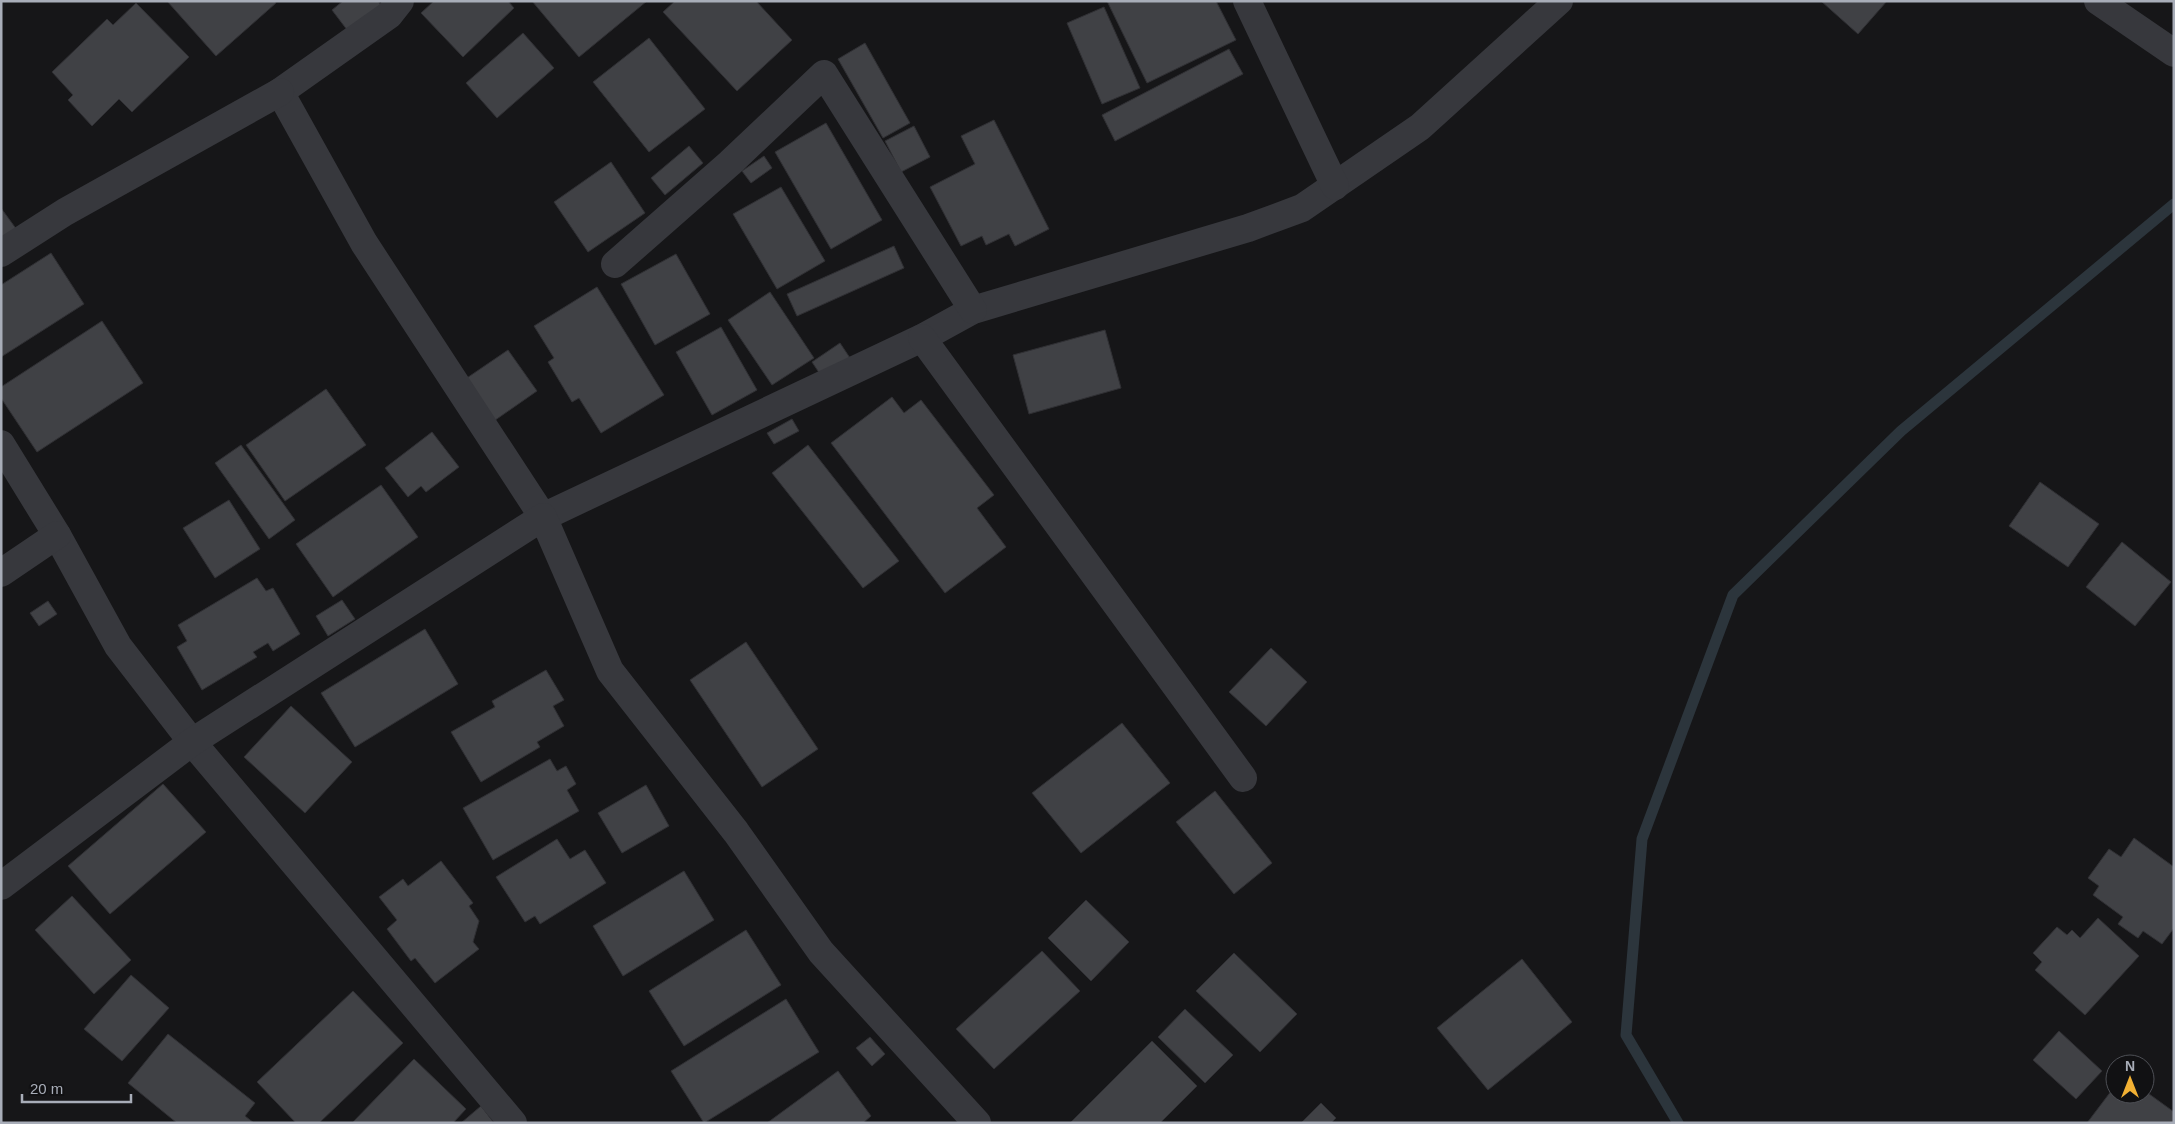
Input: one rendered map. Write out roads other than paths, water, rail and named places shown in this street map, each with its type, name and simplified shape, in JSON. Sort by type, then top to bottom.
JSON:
[{"type":"street","points":[[1,253],[65,212],[280,92],[389,15],[400,1]]},
{"type":"street","points":[[1247,1],[1335,186]]},
{"type":"street","points":[[1,886],[192,742],[543,516],[922,338],[973,310],[1248,228],[1302,208],[1420,127],[1559,1]]},
{"type":"street","points":[[2098,1],[2174,53]]},
{"type":"street","points":[[615,264],[730,163],[824,74],[973,310]]},
{"type":"street","points":[[280,92],[364,243],[543,516],[610,671],[736,832],[821,952],[977,1123]]},
{"type":"street","points":[[922,338],[1243,778]]},
{"type":"street","points":[[1,444],[57,535],[118,646],[192,742],[513,1123]]},
{"type":"street","points":[[1,573],[57,535]]},
{"type":"waterway","points":[[1678,1123],[1626,1035],[1642,839],[1733,595],[1901,431],[2174,204]]}]
